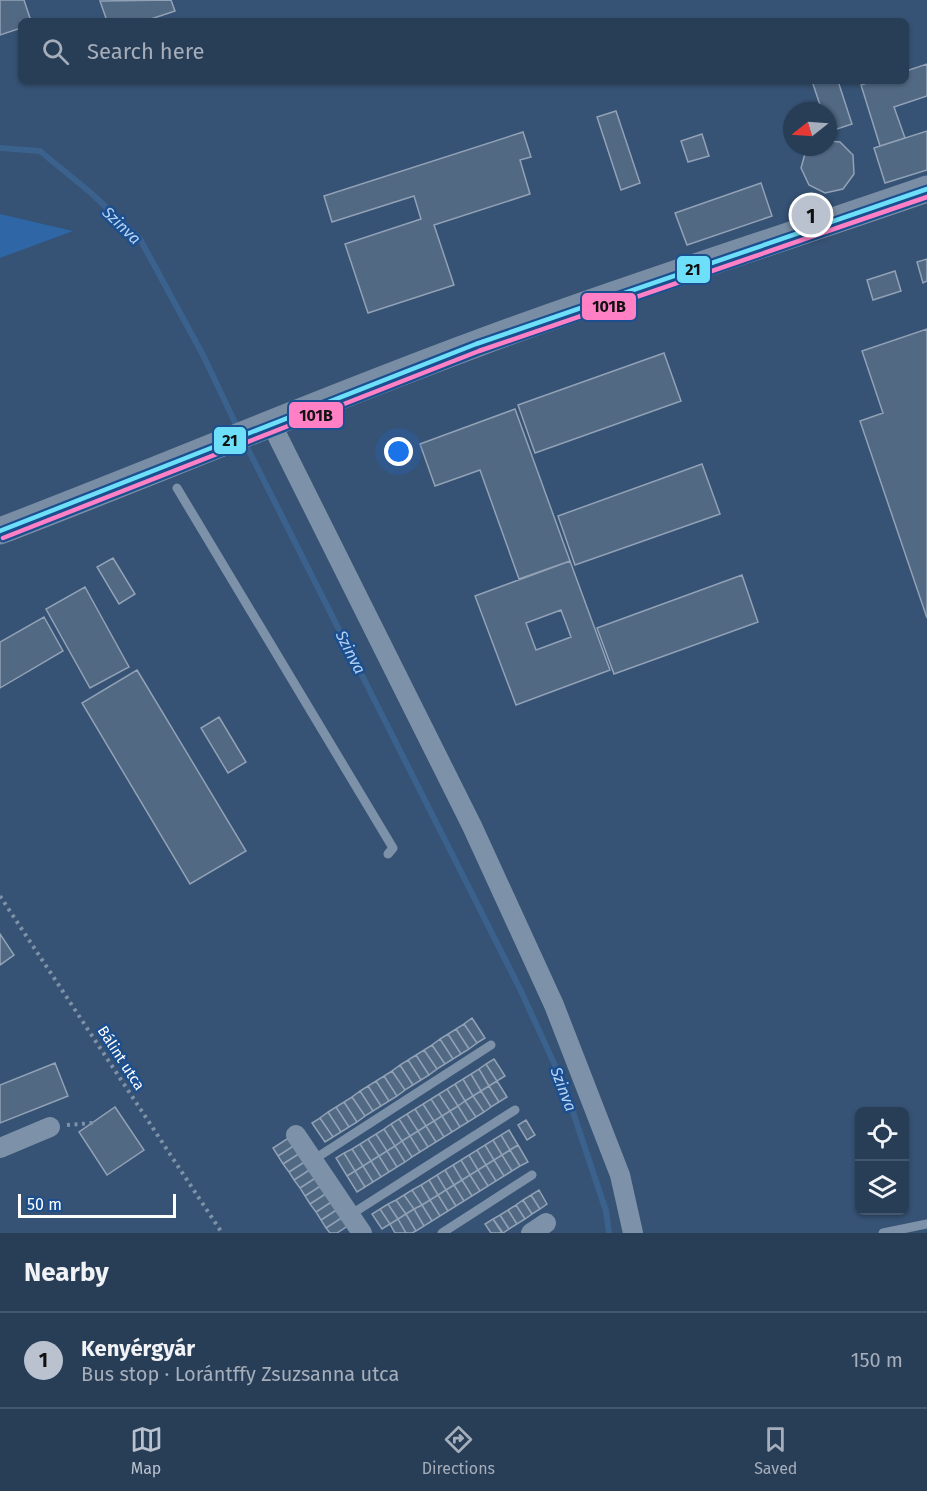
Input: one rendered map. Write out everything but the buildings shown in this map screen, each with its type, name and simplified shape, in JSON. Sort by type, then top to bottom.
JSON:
[{"type":"main road","points":[[0,531],[174,477],[271,423],[478,343],[927,189]]},
{"type":"street","points":[[271,423],[467,816],[554,1005],[620,1175],[633,1233]]},
{"type":"street","points":[[0,1148],[50,1127]]},
{"type":"street","points":[[296,1135],[362,1233]]},
{"type":"lane","points":[[174,477],[393,848],[388,854]]},
{"type":"lane","points":[[313,1160],[490,1046]]},
{"type":"lane","points":[[350,1215],[515,1110]]},
{"type":"lane","points":[[442,1233],[532,1175]]},
{"type":"lane","points":[[883,1233],[927,1224]]},
{"type":"path","name":"Bálint utca","points":[[0,896],[222,1233]]},
{"type":"shaded area","points":[[0,214],[73,231],[0,258]]},
{"type":"waterway","name":"Szinva","points":[[0,148],[40,151],[91,193],[140,239],[204,357],[239,431]]},
{"type":"waterway","name":"Szinva","points":[[245,443],[520,989],[564,1085],[606,1211],[609,1233]]},
{"type":"transit line","name":"21","points":[[0,531],[476,344],[927,189]]},
{"type":"transit line","name":"101B","points":[[3,538],[479,351],[927,197]]},
{"type":"place","name":"Kenyérgyár","points":[[811,215]]}]
